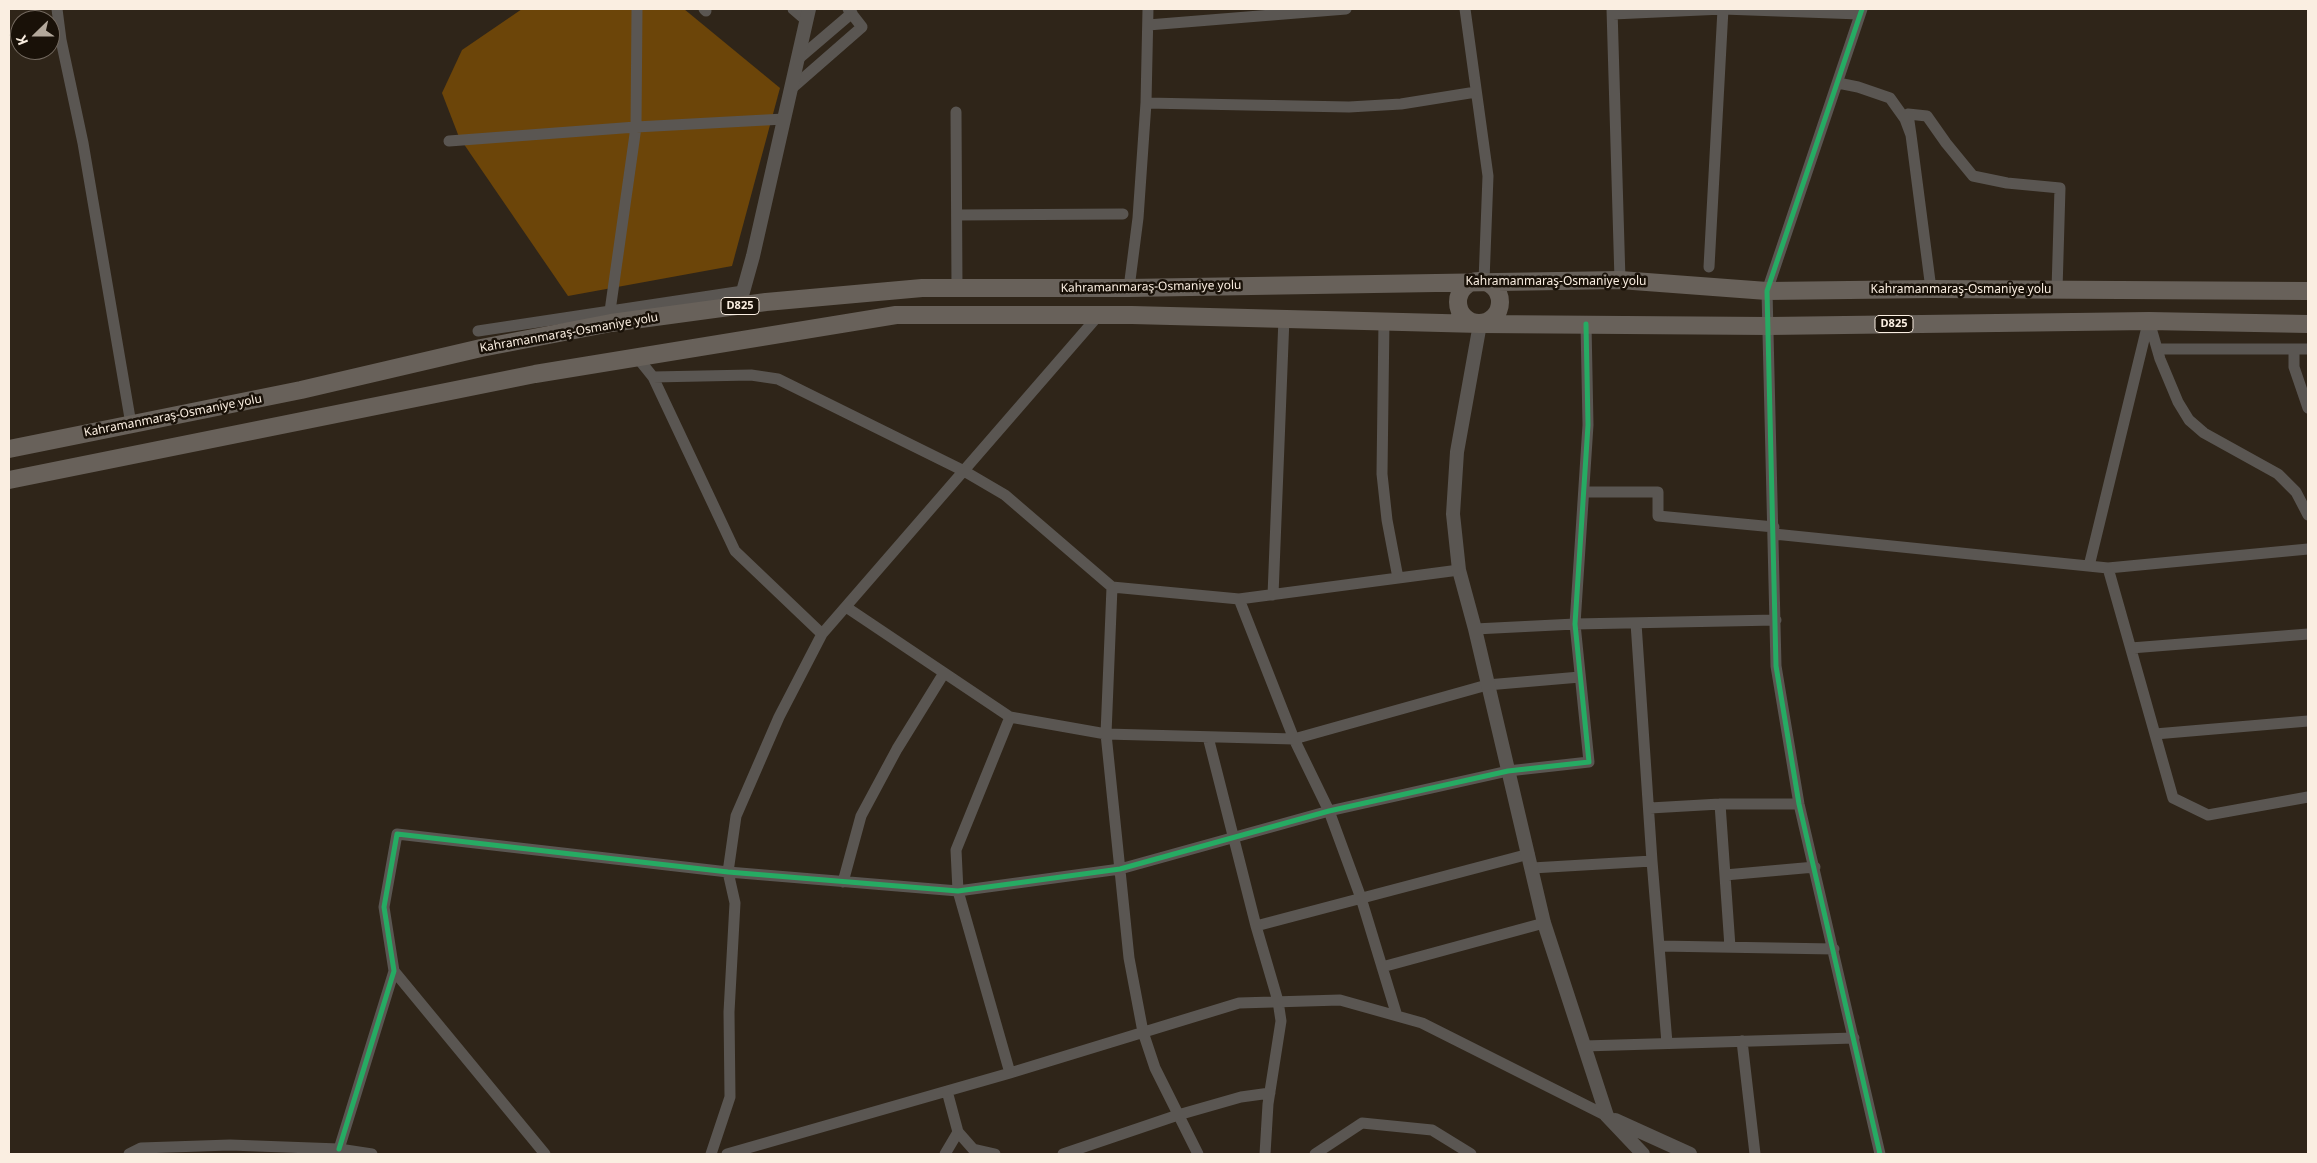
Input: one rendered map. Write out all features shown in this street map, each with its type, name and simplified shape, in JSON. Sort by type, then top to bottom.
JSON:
[{"type":"highway","name":"Kahramanmaraş-Osmaniye yolu","points":[[9,449],[301,390],[481,348],[741,298],[922,288],[1129,288],[1620,280],[1767,291],[1931,289],[2308,291]]},
{"type":"highway","points":[[1480,281],[1494,289],[1499,301],[1498,308],[1491,318],[1485,322],[1476,323],[1461,313],[1458,300],[1464,287],[1480,281]]},
{"type":"highway","name":"D825","points":[[9,480],[525,376],[896,315],[1284,318],[1476,323],[1769,326],[2149,322],[2308,324]]},
{"type":"street","points":[[57,9],[61,40],[85,152],[131,424]]},
{"type":"street","points":[[610,311],[636,127],[637,9]]},
{"type":"street","points":[[478,331],[610,311],[741,298],[808,15],[793,9]]},
{"type":"street","points":[[1129,288],[1138,218],[1146,103],[1148,9]]},
{"type":"street","points":[[1148,25],[1346,9]]},
{"type":"street","points":[[1465,9],[1488,176],[1480,281]]},
{"type":"street","points":[[1709,266],[1723,9]]},
{"type":"street","points":[[1620,280],[1612,11],[1723,9],[1861,12],[1767,291],[1776,666],[1800,804],[1880,1154]]},
{"type":"street","points":[[791,89],[862,27],[850,11],[797,60]]},
{"type":"street","points":[[1838,82],[1890,98],[1905,119],[1911,135]]},
{"type":"street","points":[[1146,103],[1349,107],[1401,104],[1476,92]]},
{"type":"street","points":[[956,112],[958,288]]},
{"type":"street","points":[[1931,289],[1908,114],[1928,116],[1946,143],[1973,176],[2008,183],[2060,188],[2057,290]]},
{"type":"street","points":[[449,141],[636,127],[784,119]]},
{"type":"street","points":[[957,215],[1124,214]]},
{"type":"street","points":[[711,1154],[730,1097],[729,1012],[735,903],[728,872],[736,816],[779,717],[822,634],[1098,316]]},
{"type":"street","points":[[1273,595],[1284,318]]},
{"type":"street","points":[[1384,320],[1382,474],[1388,527],[1398,578]]},
{"type":"street","points":[[2149,322],[2157,350],[2178,402],[2189,420],[2204,433],[2278,474],[2296,492],[2308,515]]},
{"type":"street","points":[[2089,566],[2149,322]]},
{"type":"street","points":[[1476,323],[1457,452],[1453,514],[1459,570],[1475,628],[1544,923],[1607,1116],[1643,1154]]},
{"type":"street","points":[[339,1149],[394,971],[384,907],[397,834],[728,872],[958,891],[1120,869],[1329,811],[1508,771],[1589,762],[1575,624],[1588,425],[1586,324]]},
{"type":"street","points":[[2294,349],[2294,367],[2308,408]]},
{"type":"street","points":[[2157,350],[2308,349]]},
{"type":"street","points":[[637,357],[653,377],[735,551],[822,634]]},
{"type":"street","points":[[653,377],[751,375],[778,379],[964,471],[1005,495],[1112,587],[1239,599],[1459,570]]},
{"type":"street","points":[[1584,492],[1658,492],[1658,516],[1774,531],[2108,568],[2308,549]]},
{"type":"street","points":[[2108,568],[2174,798],[2208,816],[2308,797]]},
{"type":"street","points":[[1112,587],[1106,734],[1129,958],[1143,1032],[1155,1068],[1198,1154]]},
{"type":"street","points":[[1239,599],[1294,739],[1329,811],[1361,898],[1397,1016]]},
{"type":"street","points":[[846,607],[1010,716],[1106,734],[1294,739],[1487,685],[1580,677]]},
{"type":"street","points":[[1475,628],[1776,620]]},
{"type":"street","points":[[1636,623],[1650,808],[1652,861],[1668,1043]]},
{"type":"street","points":[[2131,648],[2308,634]]},
{"type":"street","points":[[843,882],[860,816],[897,749],[944,672]]},
{"type":"street","points":[[1010,716],[956,850],[958,891],[1010,1073]]},
{"type":"street","points":[[2156,734],[2308,721]]},
{"type":"street","points":[[1208,737],[1256,926],[1278,1002],[1281,1021],[1270,1092],[1265,1153]]},
{"type":"street","points":[[1650,808],[1720,804],[1800,804]]},
{"type":"street","points":[[1720,804],[1730,947]]},
{"type":"street","points":[[1256,926],[1528,854]]},
{"type":"street","points":[[1532,868],[1652,861]]},
{"type":"street","points":[[1725,875],[1815,867]]},
{"type":"street","points":[[1382,967],[1544,923]]},
{"type":"street","points":[[1659,946],[1834,948]]},
{"type":"street","points":[[394,971],[545,1154]]},
{"type":"street","points":[[727,1154],[1010,1073],[1239,1002],[1340,1000],[1422,1023],[1607,1116],[1690,1154]]},
{"type":"street","points":[[1584,1046],[1854,1038]]},
{"type":"street","points":[[1742,1041],[1755,1154]]},
{"type":"street","points":[[946,1091],[958,1132],[973,1149],[996,1154]]},
{"type":"street","points":[[1063,1154],[1178,1115],[1242,1097],[1270,1092]]},
{"type":"street","points":[[1315,1154],[1362,1123],[1432,1130],[1458,1151],[1471,1154]]},
{"type":"street","points":[[945,1154],[958,1132]]},
{"type":"street","points":[[129,1154],[140,1148],[339,1149],[372,1154]]},
{"type":"shaded area","points":[[522,9],[684,9],[780,88],[732,266],[568,296],[459,137],[442,93],[462,50]]},
{"type":"cycle path","points":[[1862,9],[1767,291],[1776,666],[1799,804],[1880,1154]]},
{"type":"cycle path","points":[[339,1149],[394,971],[384,907],[397,834],[728,872],[958,891],[1120,869],[1329,811],[1508,771],[1589,762],[1575,624],[1588,425],[1586,324]]}]
